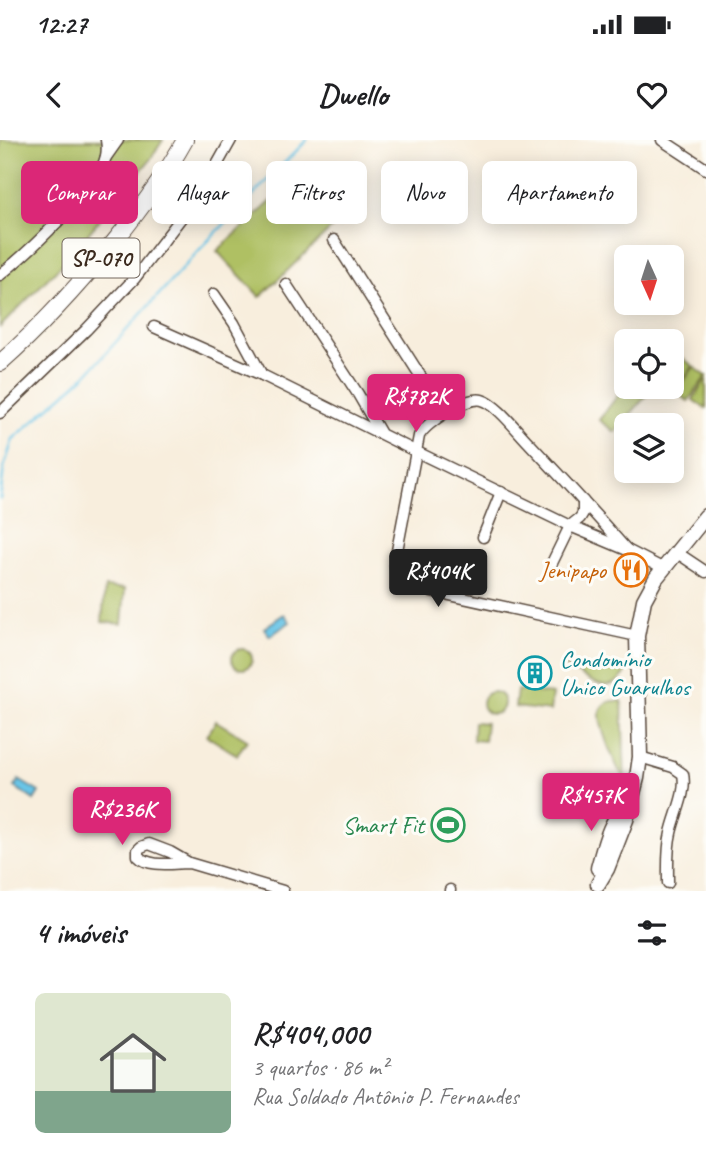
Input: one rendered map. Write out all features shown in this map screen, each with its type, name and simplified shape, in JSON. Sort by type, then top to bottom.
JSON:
[{"type":"highway","name":"SP-070","points":[[0,363],[45,321],[87,275],[140,210],[185,140]]},
{"type":"main road","points":[[597,887],[626,820],[637,778],[640,757],[636,636],[644,600],[664,569],[706,516]]},
{"type":"street","points":[[106,140],[106,157]]},
{"type":"street","points":[[0,275],[88,189],[118,140]]},
{"type":"street","points":[[0,413],[86,330],[135,278],[204,188],[231,140]]},
{"type":"street","points":[[662,140],[706,169]]},
{"type":"street","points":[[334,240],[444,413]]},
{"type":"street","points":[[286,285],[380,432]]},
{"type":"street","points":[[214,294],[262,375]]},
{"type":"street","points":[[154,327],[262,375],[570,526],[664,569]]},
{"type":"street","points":[[627,550],[493,406],[483,400],[477,399],[444,413],[422,430],[395,561],[395,569],[402,581],[422,589],[636,636]]},
{"type":"street","points":[[483,537],[502,492]]},
{"type":"street","points":[[552,564],[570,526],[583,513],[583,501]]},
{"type":"street","points":[[677,552],[706,572]]},
{"type":"street","points":[[640,757],[673,767],[683,774],[684,785],[668,847],[668,883]]},
{"type":"street","points":[[189,863],[283,891]]},
{"type":"green space","points":[[0,140],[163,140],[138,174],[138,161],[21,161],[21,224],[96,224],[66,260],[0,327]]},
{"type":"green space","points":[[266,206],[266,224],[336,224],[260,297],[217,251],[246,224],[252,224],[252,219]]},
{"type":"green space","points":[[684,359],[693,366],[684,378]]},
{"type":"green space","points":[[694,367],[706,376],[688,401],[684,398],[684,381]]},
{"type":"green space","points":[[706,378],[706,409],[693,400]]},
{"type":"green space","points":[[615,399],[643,399],[631,413],[614,413],[614,431],[599,420]]},
{"type":"green space","points":[[105,587],[125,589],[122,624],[102,622]]},
{"type":"green space","points":[[238,649],[246,649],[252,659],[246,669],[238,669],[232,663],[232,655]]},
{"type":"green space","points":[[564,666],[627,671],[612,685],[604,686]]},
{"type":"green space","points":[[517,690],[552,694],[550,711],[515,707]]},
{"type":"green space","points":[[493,692],[501,695],[504,703],[501,711],[493,714],[485,711],[482,703],[485,695]]},
{"type":"green space","points":[[612,701],[622,701],[625,779],[608,746],[600,718],[602,707]]},
{"type":"green space","points":[[216,721],[247,740],[237,755],[207,736]]},
{"type":"green space","points":[[474,722],[486,723],[484,741],[473,740]]},
{"type":"water","points":[[284,614],[290,622],[270,636],[264,628]]},
{"type":"water","points":[[19,780],[39,792],[34,800],[15,787]]},
{"type":"waterway","points":[[0,499],[4,467],[13,439],[86,375],[202,247],[307,140]]},
{"type":"place","name":"Jenipapo","points":[[631,570]]},
{"type":"place","name":"Condomínio Unico Guarulhos","points":[[535,673]]},
{"type":"place","name":"Smart Fit","points":[[448,825]]}]
